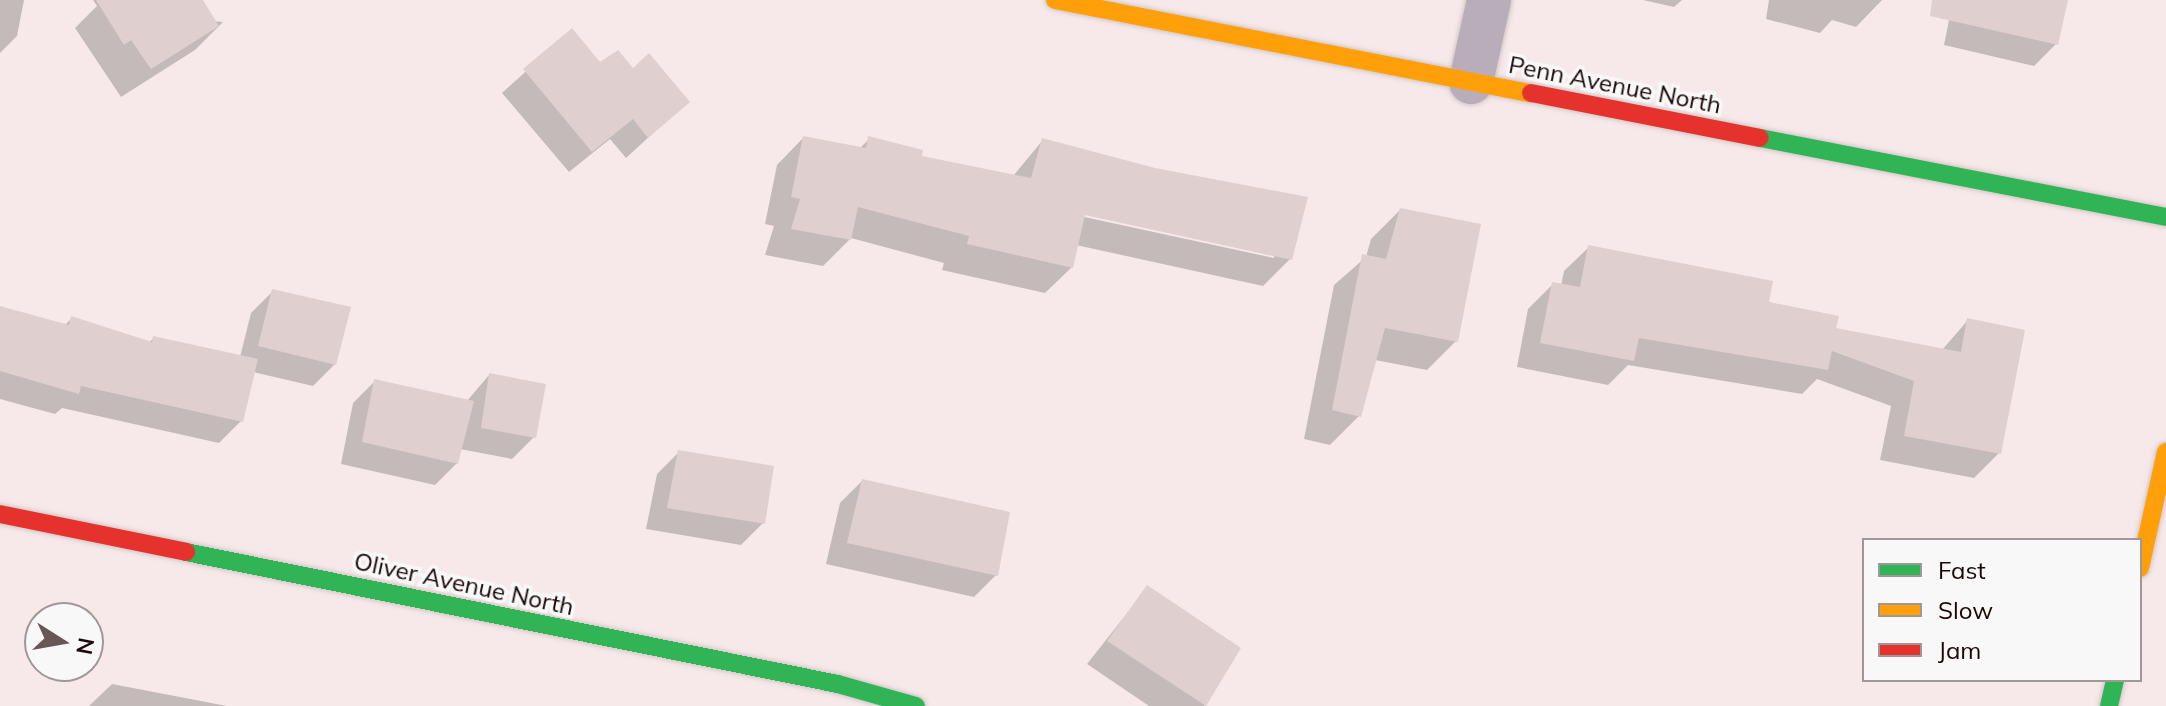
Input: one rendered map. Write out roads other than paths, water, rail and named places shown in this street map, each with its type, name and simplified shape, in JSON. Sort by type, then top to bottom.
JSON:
[{"type":"street","name":"Penn Avenue North","points":[[1055,0],[2166,217]]},
{"type":"street","points":[[1471,82],[1489,0]]},
{"type":"street","points":[[2142,559],[2166,452]]},
{"type":"street","name":"Oliver Avenue North","points":[[0,514],[838,684],[916,706]]},
{"type":"street","points":[[2109,706],[2115,682]]}]
